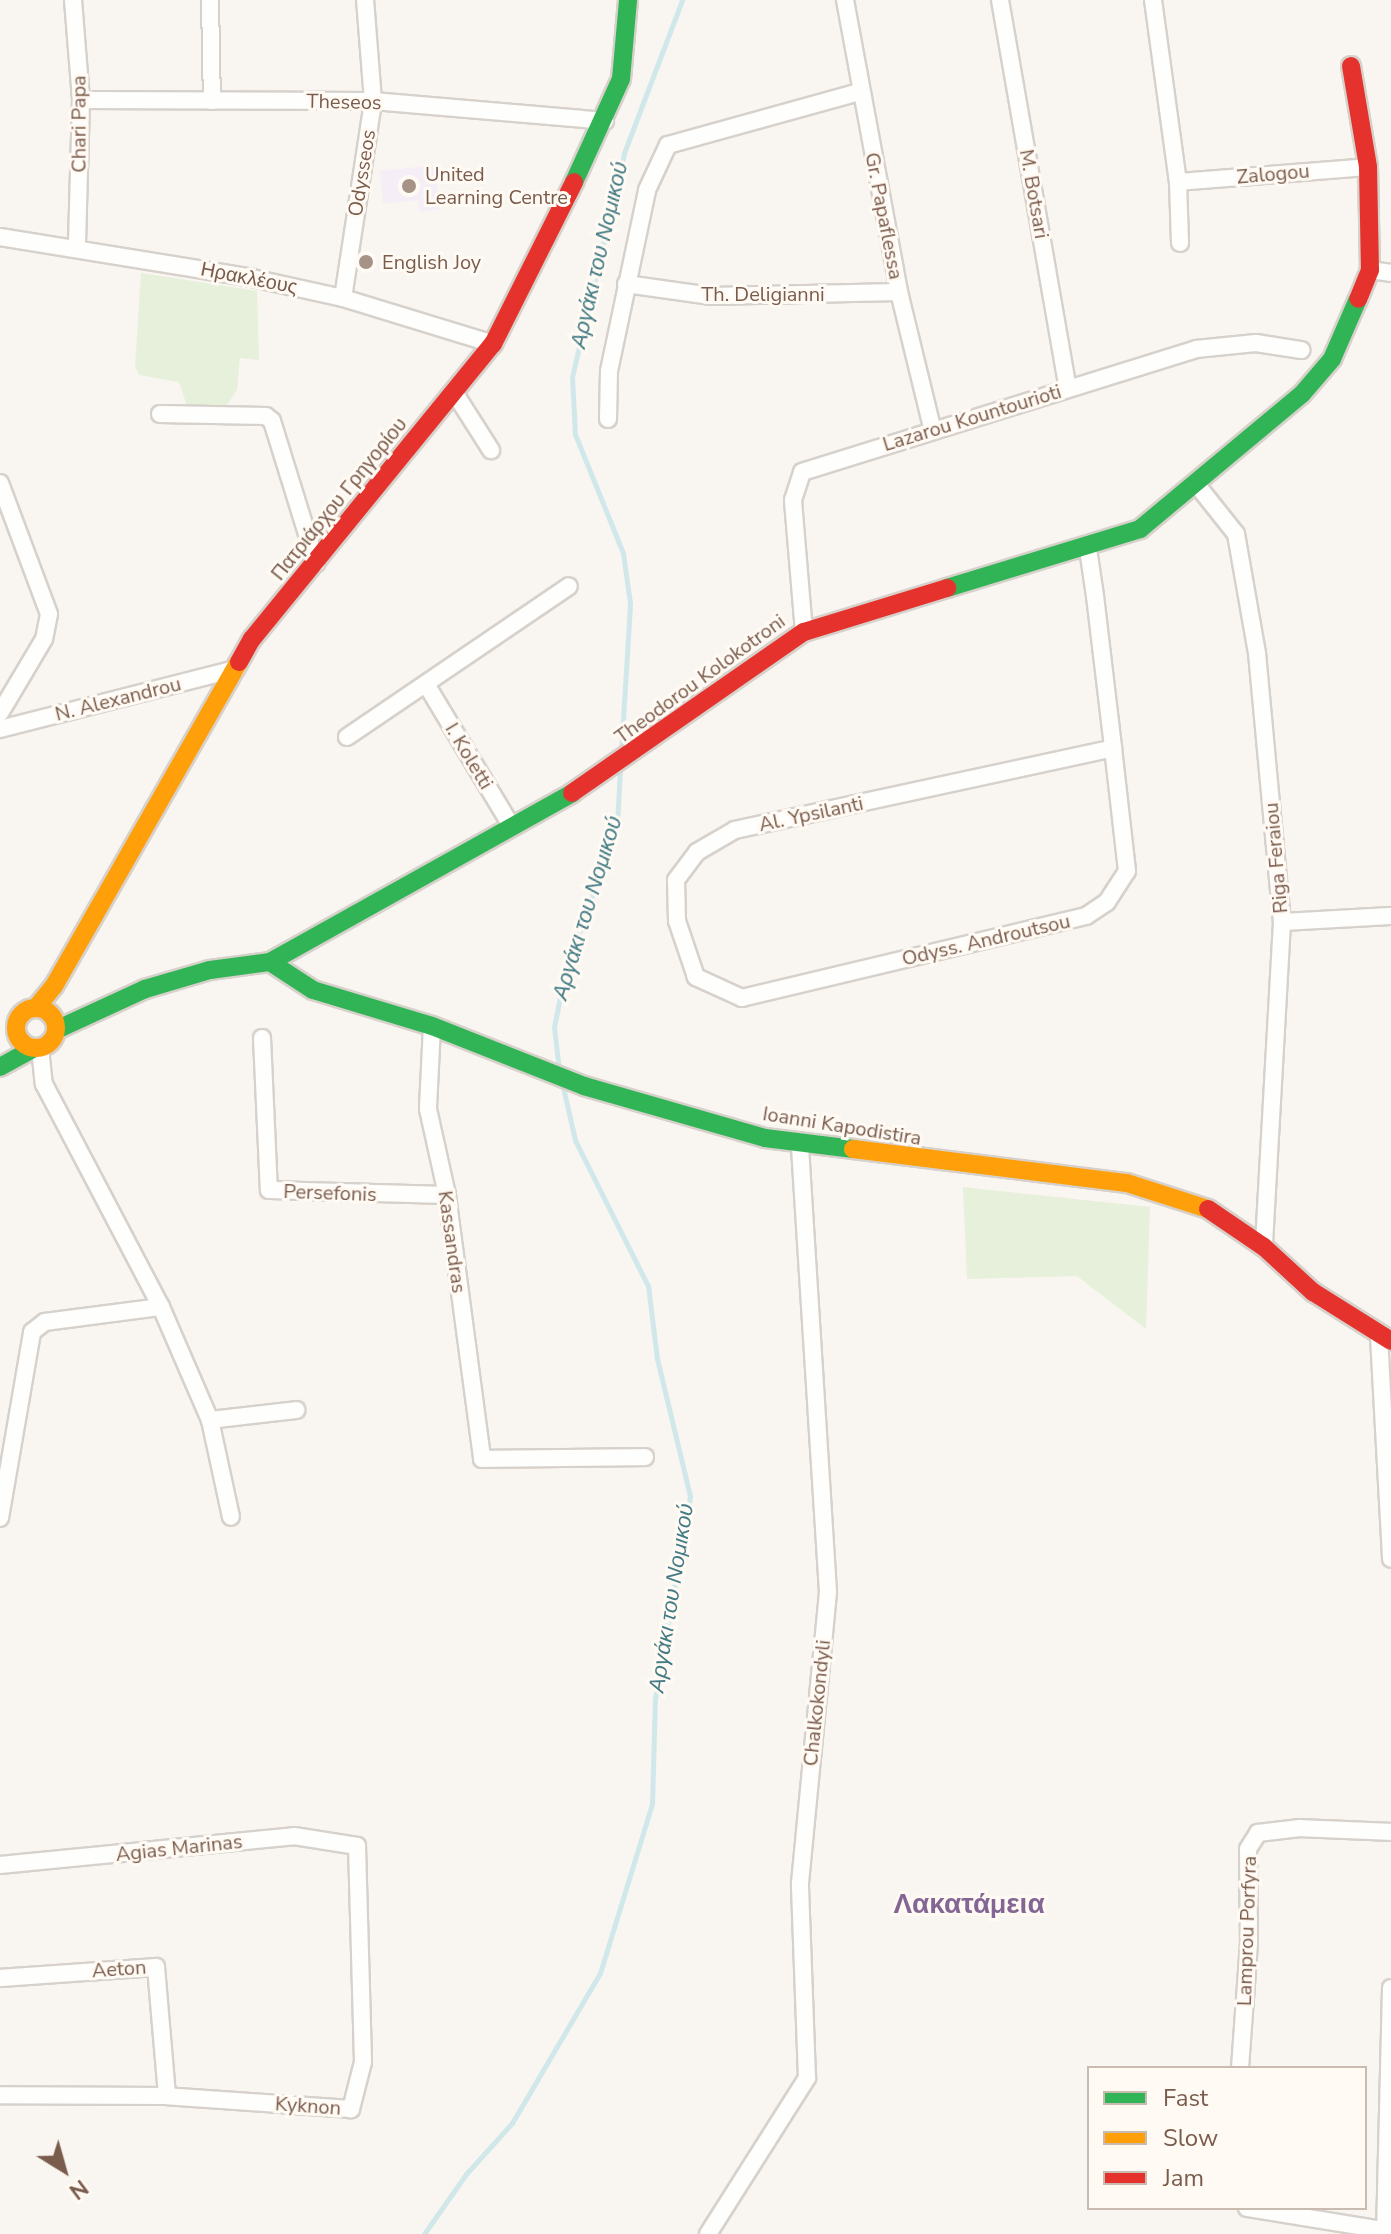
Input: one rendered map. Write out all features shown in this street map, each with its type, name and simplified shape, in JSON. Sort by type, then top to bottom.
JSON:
[{"type":"street","name":"Chari Papa","points":[[73,0],[81,100],[77,247]]},
{"type":"street","points":[[210,0],[212,101]]},
{"type":"street","name":"Odysseos","points":[[343,298],[373,101],[365,0]]},
{"type":"street","name":"Πατριάρχου Γρηγορίου","points":[[36,1008],[54,986],[252,639],[493,344],[605,121],[621,79],[628,0]]},
{"type":"street","name":"Gr. Papaflessa","points":[[845,0],[859,92],[899,292],[933,431]]},
{"type":"street","name":"M. Botsari","points":[[1000,0],[1068,388]]},
{"type":"street","points":[[1153,0],[1178,182],[1180,243]]},
{"type":"street","points":[[1351,66],[1368,167],[1370,270],[1391,273]]},
{"type":"street","points":[[608,419],[609,371],[626,284],[647,190],[668,145],[859,92]]},
{"type":"street","name":"Theseos","points":[[81,100],[373,101],[605,121]]},
{"type":"street","name":"Zalogou","points":[[1178,182],[1368,167]]},
{"type":"street","name":"Ηρακλέους","points":[[0,237],[77,247],[343,298],[493,344]]},
{"type":"street","name":"Theodorou Kolokotroni","points":[[56,1030],[145,989],[210,970],[270,962],[595,780],[804,632],[1088,549],[1140,529],[1197,485],[1302,394],[1332,359],[1370,270]]},
{"type":"street","name":"Th. Deligianni","points":[[626,284],[711,296],[899,292]]},
{"type":"street","name":"Lazarou Kountourioti","points":[[804,632],[793,500],[802,472],[1196,349],[1256,343],[1301,350]]},
{"type":"street","points":[[454,392],[491,450]]},
{"type":"street","points":[[160,414],[266,416],[272,421],[316,563]]},
{"type":"street","points":[[0,483],[49,614],[44,639],[0,713]]},
{"type":"street","name":"Riga Feraiou","points":[[1197,485],[1236,534],[1257,653],[1282,922],[1264,1247]]},
{"type":"street","name":"Odyss. Androutsou","points":[[742,998],[1086,916],[1107,902],[1127,871],[1088,549]]},
{"type":"street","points":[[347,737],[569,586]]},
{"type":"street","name":"N. Alexandrou","points":[[0,729],[236,669]]},
{"type":"street","name":"I. Koletti","points":[[426,684],[512,827]]},
{"type":"street","name":"Al. Ypsilanti","points":[[742,998],[696,977],[677,921],[676,880],[697,852],[735,830],[1113,748]]},
{"type":"street","points":[[1282,922],[1391,916]]},
{"type":"street","name":"Ioanni Kapodistira","points":[[270,962],[313,990],[432,1026],[584,1086],[800,1143],[1127,1183],[1201,1205],[1264,1247],[1313,1292],[1385,1339]]},
{"type":"street","points":[[0,1044],[24,1013],[36,1008],[53,1017],[56,1030],[51,1042],[0,1067]]},
{"type":"street","points":[[16,1026],[21,1042],[36,1048]]},
{"type":"street","name":"Kassandras","points":[[432,1026],[428,1109],[447,1195],[482,1459],[645,1457]]},
{"type":"street","name":"Persefonis","points":[[262,1038],[269,1190],[447,1195]]},
{"type":"street","points":[[36,1048],[44,1084],[161,1307],[210,1420],[231,1517]]},
{"type":"street","name":"Chalkokondyli","points":[[708,2234],[807,2078],[800,1883],[828,1592],[800,1143]]},
{"type":"street","points":[[0,1518],[32,1332],[45,1322],[161,1307]]},
{"type":"street","points":[[1385,1339],[1391,1559]]},
{"type":"street","points":[[210,1420],[296,1410]]},
{"type":"street","name":"Lamprou Porfyra","points":[[1240,2066],[1249,1943],[1248,1849],[1258,1833],[1300,1828],[1391,1832]]},
{"type":"street","name":"Agias Marinas","points":[[0,1865],[294,1836],[357,1846]]},
{"type":"street","name":"Kyknon","points":[[0,2095],[167,2096],[351,2109],[363,2062],[357,1846]]},
{"type":"street","name":"Aeton","points":[[0,1978],[156,1967],[167,2096]]},
{"type":"street","points":[[1258,2210],[1384,2232],[1391,1988]]},
{"type":"shaded area","name":"United Learning Centre","points":[[435,165],[440,209],[420,212],[418,200],[383,204],[380,171]]},
{"type":"green space","points":[[141,273],[257,291],[259,360],[240,358],[237,390],[223,411],[188,409],[179,382],[139,375],[135,366]]},
{"type":"green space","points":[[963,1187],[1150,1207],[1146,1329],[1077,1276],[967,1279]]},
{"type":"waterway","name":"Αργάκι του Νομικού","points":[[621,752],[630,603],[623,553],[575,434],[572,377],[624,153],[682,0]]},
{"type":"waterway","name":"Αργάκι του Νομικού","points":[[559,1070],[554,1027],[564,977],[617,824],[620,770]]},
{"type":"waterway","name":"Αργάκι του Νομικού","points":[[424,2234],[466,2174],[512,2123],[600,1973],[652,1804],[655,1699],[690,1496],[657,1359],[648,1286],[575,1140],[562,1083]]},
{"type":"traffic: fast","points":[[574,182],[621,79],[628,0]]},
{"type":"traffic: fast","points":[[947,588],[1140,529],[1302,394],[1332,359],[1358,299]]},
{"type":"traffic: fast","points":[[56,1030],[145,989],[210,970],[270,962],[572,793]]},
{"type":"traffic: fast","points":[[270,962],[313,990],[432,1026],[584,1086],[765,1138],[853,1149]]},
{"type":"traffic: fast","points":[[0,1067],[33,1049]]},
{"type":"traffic: slow","points":[[36,1008],[54,986],[239,662]]},
{"type":"traffic: slow","points":[[36,1008],[50,1014],[56,1028],[50,1042],[36,1048],[22,1042],[16,1028],[22,1014],[36,1008]]},
{"type":"traffic: slow","points":[[853,1149],[1127,1183],[1208,1209]]},
{"type":"traffic: jam","points":[[1351,66],[1368,167],[1370,270],[1358,299]]},
{"type":"traffic: jam","points":[[239,662],[252,639],[493,344],[574,182]]},
{"type":"traffic: jam","points":[[572,793],[804,632],[947,588]]},
{"type":"traffic: jam","points":[[1208,1209],[1264,1247],[1313,1292],[1391,1341]]},
{"type":"place","name":"United Learning Centre","points":[[409,186]]},
{"type":"place","name":"English Joy","points":[[366,262]]},
{"type":"district","name":"Λακατάμεια","points":[[969,1904]]}]
